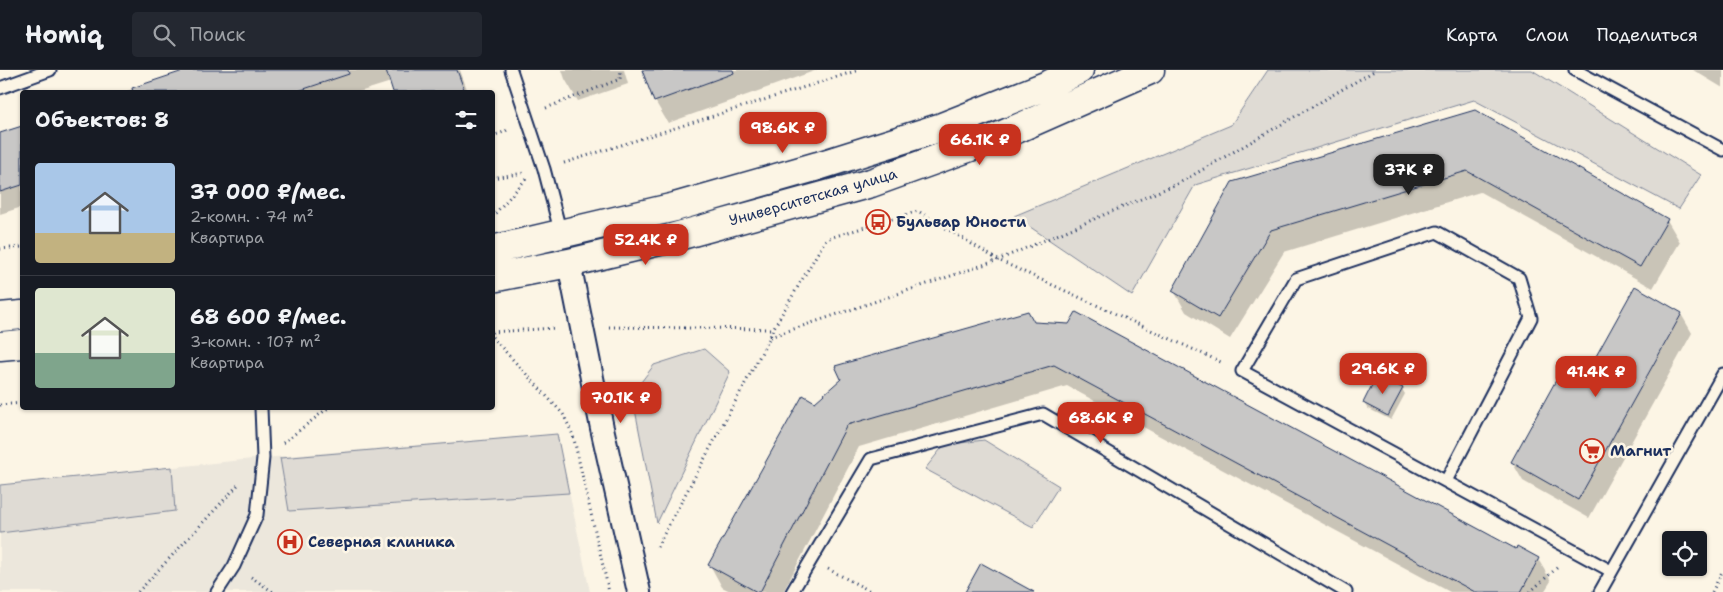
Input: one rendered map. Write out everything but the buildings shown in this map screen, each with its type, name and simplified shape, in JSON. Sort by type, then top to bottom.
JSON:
[{"type":"main road","name":"Университетская улица","points":[[495,249],[675,207],[818,166],[942,127],[1048,85],[1079,70]]},
{"type":"main road","name":"Университетская улица","points":[[495,277],[569,263],[660,241],[871,183],[998,137],[1150,70]]},
{"type":"main road","points":[[561,234],[569,263]]},
{"type":"main road","points":[[0,317],[20,315]]},
{"type":"main road","points":[[0,346],[20,344]]},
{"type":"street","points":[[569,263],[602,428],[639,592]]},
{"type":"lane","points":[[0,88],[50,70]]},
{"type":"lane","points":[[511,70],[544,169],[561,234]]},
{"type":"lane","points":[[1575,70],[1723,150]]},
{"type":"lane","points":[[1446,481],[1531,318],[1519,278],[1437,232],[1296,279],[1242,372],[1611,571]]},
{"type":"lane","points":[[1600,592],[1723,374]]},
{"type":"lane","points":[[217,592],[234,566],[257,515],[263,458],[261,410]]},
{"type":"lane","points":[[792,592],[871,459],[1043,414],[1346,592]]},
{"type":"path","points":[[542,109],[620,79],[621,70]]},
{"type":"path","points":[[557,166],[859,70]]},
{"type":"path","points":[[770,337],[998,260],[1181,182],[1376,70]]},
{"type":"path","points":[[495,178],[525,173]]},
{"type":"path","points":[[495,214],[527,178]]},
{"type":"path","points":[[653,554],[773,329],[826,239],[878,222],[918,211],[998,260],[1242,372]]},
{"type":"path","points":[[0,250],[20,246]]},
{"type":"path","points":[[603,327],[773,329]]},
{"type":"path","points":[[495,332],[558,328]]},
{"type":"path","points":[[495,340],[563,414],[573,435],[609,592]]},
{"type":"path","points":[[0,405],[20,403]]},
{"type":"path","points":[[138,592],[263,458],[325,410]]},
{"type":"path","points":[[1530,592],[1576,552]]},
{"type":"path","points":[[811,560],[872,592]]},
{"type":"path","points":[[234,566],[273,592]]},
{"type":"path","points":[[1712,592],[1723,570]]},
{"type":"shaded area","points":[[1268,70],[1532,70],[1701,175],[1679,209],[1474,100],[1195,185],[1132,296],[1014,216],[1231,125]]},
{"type":"shaded area","points":[[704,349],[730,372],[657,523],[632,394],[654,365]]},
{"type":"shaded area","name":"Северная клиника","points":[[557,434],[590,592],[0,592],[0,485],[263,458]]},
{"type":"shaded area","points":[[557,434],[569,493],[289,511],[280,458]]},
{"type":"shaded area","points":[[984,440],[1059,486],[1033,527],[925,469],[944,445]]},
{"type":"shaded area","points":[[172,467],[175,511],[0,533],[0,485]]},
{"type":"place","name":"Бульвар Юности","points":[[878,222]]},
{"type":"place","name":"Магнит","points":[[1592,451]]},
{"type":"place","name":"Северная клиника","points":[[290,542]]}]
